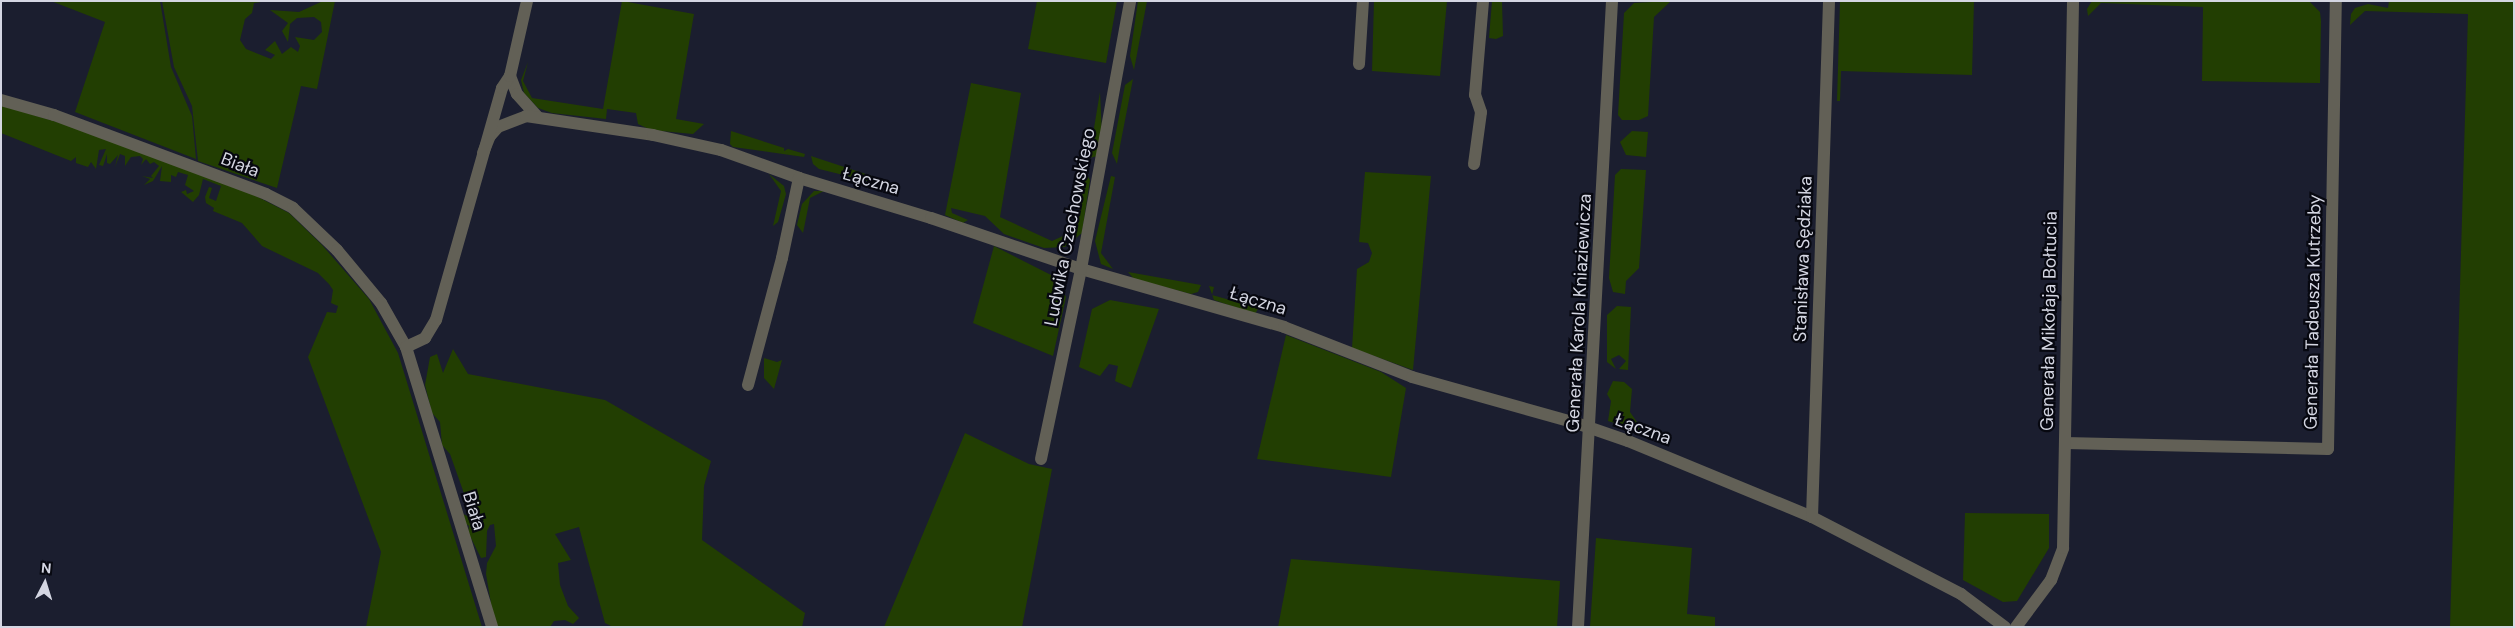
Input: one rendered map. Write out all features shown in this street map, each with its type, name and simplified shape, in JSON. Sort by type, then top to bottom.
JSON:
[{"type":"street","points":[[406,348],[425,338],[436,320],[502,88],[510,76],[527,1]]},
{"type":"street","name":"Ludwika Czachowskiego","points":[[1041,459],[1081,269],[1130,1]]},
{"type":"street","points":[[1359,64],[1363,1]]},
{"type":"street","points":[[1474,164],[1480,112],[1475,95],[1483,1]]},
{"type":"street","name":"Generała Karola Kniaziewicza","points":[[1578,627],[1612,1]]},
{"type":"street","name":"Stanisława Sędziaka","points":[[1812,517],[1829,1]]},
{"type":"street","name":"Generała Mikołaja Bołtucia","points":[[2016,627],[2047,586],[2060,559],[2073,1]]},
{"type":"street","name":"Generała Tadeusza Kutrzeby","points":[[2064,443],[2328,449],[2336,1]]},
{"type":"street","points":[[510,76],[517,94],[537,116]]},
{"type":"street","name":"Biała","points":[[1,100],[63,118],[286,203],[337,250],[381,303],[406,348],[492,627]]},
{"type":"street","name":"Łączna","points":[[483,153],[490,136],[504,123],[518,117],[537,116],[653,135],[721,150],[799,178],[932,218],[1081,269],[1284,326],[1412,378],[1590,428],[1689,465],[1812,517],[1961,594],[2005,627]]},
{"type":"street","points":[[748,385],[782,258],[799,178]]},
{"type":"green space","points":[[51,1],[160,1],[171,67],[192,116],[196,159],[75,112],[105,22]]},
{"type":"green space","points":[[162,1],[268,1],[254,3],[252,13],[245,19],[240,40],[246,49],[271,59],[275,55],[265,50],[275,41],[282,54],[291,47],[298,52],[300,46],[295,37],[314,40],[322,32],[321,22],[314,17],[297,18],[290,24],[288,42],[282,31],[288,23],[270,10],[299,12],[323,1],[335,1],[317,89],[301,86],[277,188],[198,161],[192,106],[174,67]]},
{"type":"green space","points":[[622,1],[694,14],[676,119],[704,124],[693,134],[651,130],[638,124],[636,113],[607,109],[606,119],[552,113],[538,108],[524,93],[521,80],[528,62],[523,81],[532,98],[603,109]]},
{"type":"green space","points":[[1037,1],[1117,1],[1106,63],[1028,49]]},
{"type":"green space","points":[[1138,1],[1147,1],[1134,70],[1130,56]]},
{"type":"green space","points":[[1374,1],[1447,1],[1440,76],[1372,71]]},
{"type":"green space","points":[[1492,1],[1502,1],[1503,36],[1496,39],[1489,38]]},
{"type":"green space","points":[[1671,1],[1654,17],[1648,116],[1639,120],[1622,120],[1618,115],[1624,13],[1634,3]]},
{"type":"green space","points":[[1840,1],[1974,1],[1972,75],[1841,71],[1840,101],[1837,101]]},
{"type":"green space","points":[[2092,1],[2310,2],[2320,12],[2320,83],[2202,81],[2203,7],[2101,3],[2088,16],[2087,9]]},
{"type":"green space","points":[[2389,1],[2514,1],[2514,627],[2450,627],[2468,14],[2365,11],[2350,25],[2351,14],[2355,8],[2368,4],[2388,8]]},
{"type":"green space","points":[[1133,79],[1117,164],[1112,153],[1125,85]]},
{"type":"green space","points":[[971,83],[1021,93],[1000,217],[1052,241],[1076,230],[1086,173],[1090,180],[1082,233],[1065,247],[1044,248],[1004,234],[985,216],[951,208],[952,213],[968,220],[963,223],[945,215]]},
{"type":"green space","points":[[1100,92],[1102,136],[1098,156],[1089,158]]},
{"type":"green space","points":[[1,105],[70,126],[254,195],[289,213],[322,245],[369,299],[398,353],[482,627],[366,627],[381,552],[308,357],[327,312],[336,313],[338,306],[331,303],[333,290],[329,284],[318,273],[262,246],[242,223],[213,211],[214,208],[206,203],[205,197],[209,187],[212,188],[209,198],[216,201],[221,186],[203,179],[199,195],[193,202],[181,192],[186,190],[187,194],[194,191],[185,185],[188,175],[178,172],[176,177],[171,175],[171,182],[160,181],[162,166],[153,181],[144,185],[150,179],[142,176],[153,178],[151,176],[159,166],[154,162],[150,164],[146,159],[141,165],[143,159],[140,156],[131,157],[125,166],[125,156],[120,154],[115,167],[118,155],[110,164],[107,163],[107,154],[103,166],[99,165],[106,149],[99,150],[96,169],[91,162],[88,167],[76,163],[76,157],[71,161],[1,133]]},
{"type":"green space","points":[[731,131],[784,148],[784,151],[788,149],[805,154],[804,157],[733,147],[730,144]]},
{"type":"green space","points":[[1632,131],[1648,132],[1646,157],[1626,155],[1620,142]]},
{"type":"green space","points":[[811,156],[887,181],[885,185],[819,169],[813,164]]},
{"type":"green space","points":[[1621,169],[1646,170],[1639,268],[1626,281],[1625,294],[1613,292],[1609,278],[1615,175]]},
{"type":"green space","points":[[1365,172],[1431,176],[1413,370],[1352,348],[1357,269],[1369,262],[1372,253],[1368,243],[1359,242]]},
{"type":"green space","points":[[769,174],[784,186],[786,194],[778,222],[773,226],[781,191]]},
{"type":"green space","points":[[1111,176],[1115,177],[1101,253],[1113,269],[1101,264],[1095,241]]},
{"type":"green space","points":[[814,191],[824,191],[810,198],[803,233],[797,225],[802,204]]},
{"type":"green space","points":[[994,246],[1055,277],[1066,297],[1053,356],[973,323]]},
{"type":"green space","points":[[1128,272],[1201,285],[1198,292],[1191,294],[1134,279]]},
{"type":"green space","points":[[1209,286],[1214,287],[1212,295]]},
{"type":"green space","points":[[1212,295],[1255,307],[1258,300],[1263,301],[1255,314],[1214,300]]},
{"type":"green space","points":[[1110,300],[1159,309],[1131,388],[1115,381],[1118,366],[1109,364],[1100,376],[1079,367],[1092,309]]},
{"type":"green space","points":[[1617,306],[1631,307],[1628,370],[1619,369],[1626,361],[1619,355],[1611,359],[1616,369],[1607,362],[1607,315]]},
{"type":"green space","points":[[1286,335],[1381,372],[1406,388],[1391,477],[1257,459]]},
{"type":"green space","points":[[453,349],[468,374],[605,400],[711,461],[704,486],[702,540],[805,613],[802,627],[613,627],[605,623],[579,527],[555,534],[571,560],[558,563],[560,585],[568,606],[579,618],[573,624],[565,620],[554,621],[550,627],[495,627],[486,574],[487,563],[496,546],[494,524],[490,525],[487,531],[486,557],[481,558],[468,532],[469,526],[463,522],[461,513],[469,517],[466,499],[450,454],[442,445],[440,422],[432,413],[425,385],[430,357],[437,354],[443,373]]},
{"type":"green space","points":[[764,358],[777,362],[782,360],[774,389],[764,378]]},
{"type":"green space","points":[[1613,381],[1624,382],[1632,389],[1630,412],[1644,432],[1608,421],[1611,401],[1607,394]]},
{"type":"green space","points":[[965,433],[1029,464],[1052,469],[1022,627],[884,627]]},
{"type":"green space","points":[[1965,513],[2049,514],[2049,548],[2017,601],[2003,602],[1963,580]]},
{"type":"green space","points":[[1596,538],[1692,548],[1687,614],[1715,617],[1715,627],[1590,627]]},
{"type":"green space","points":[[1291,559],[1560,581],[1557,627],[1278,627]]}]
